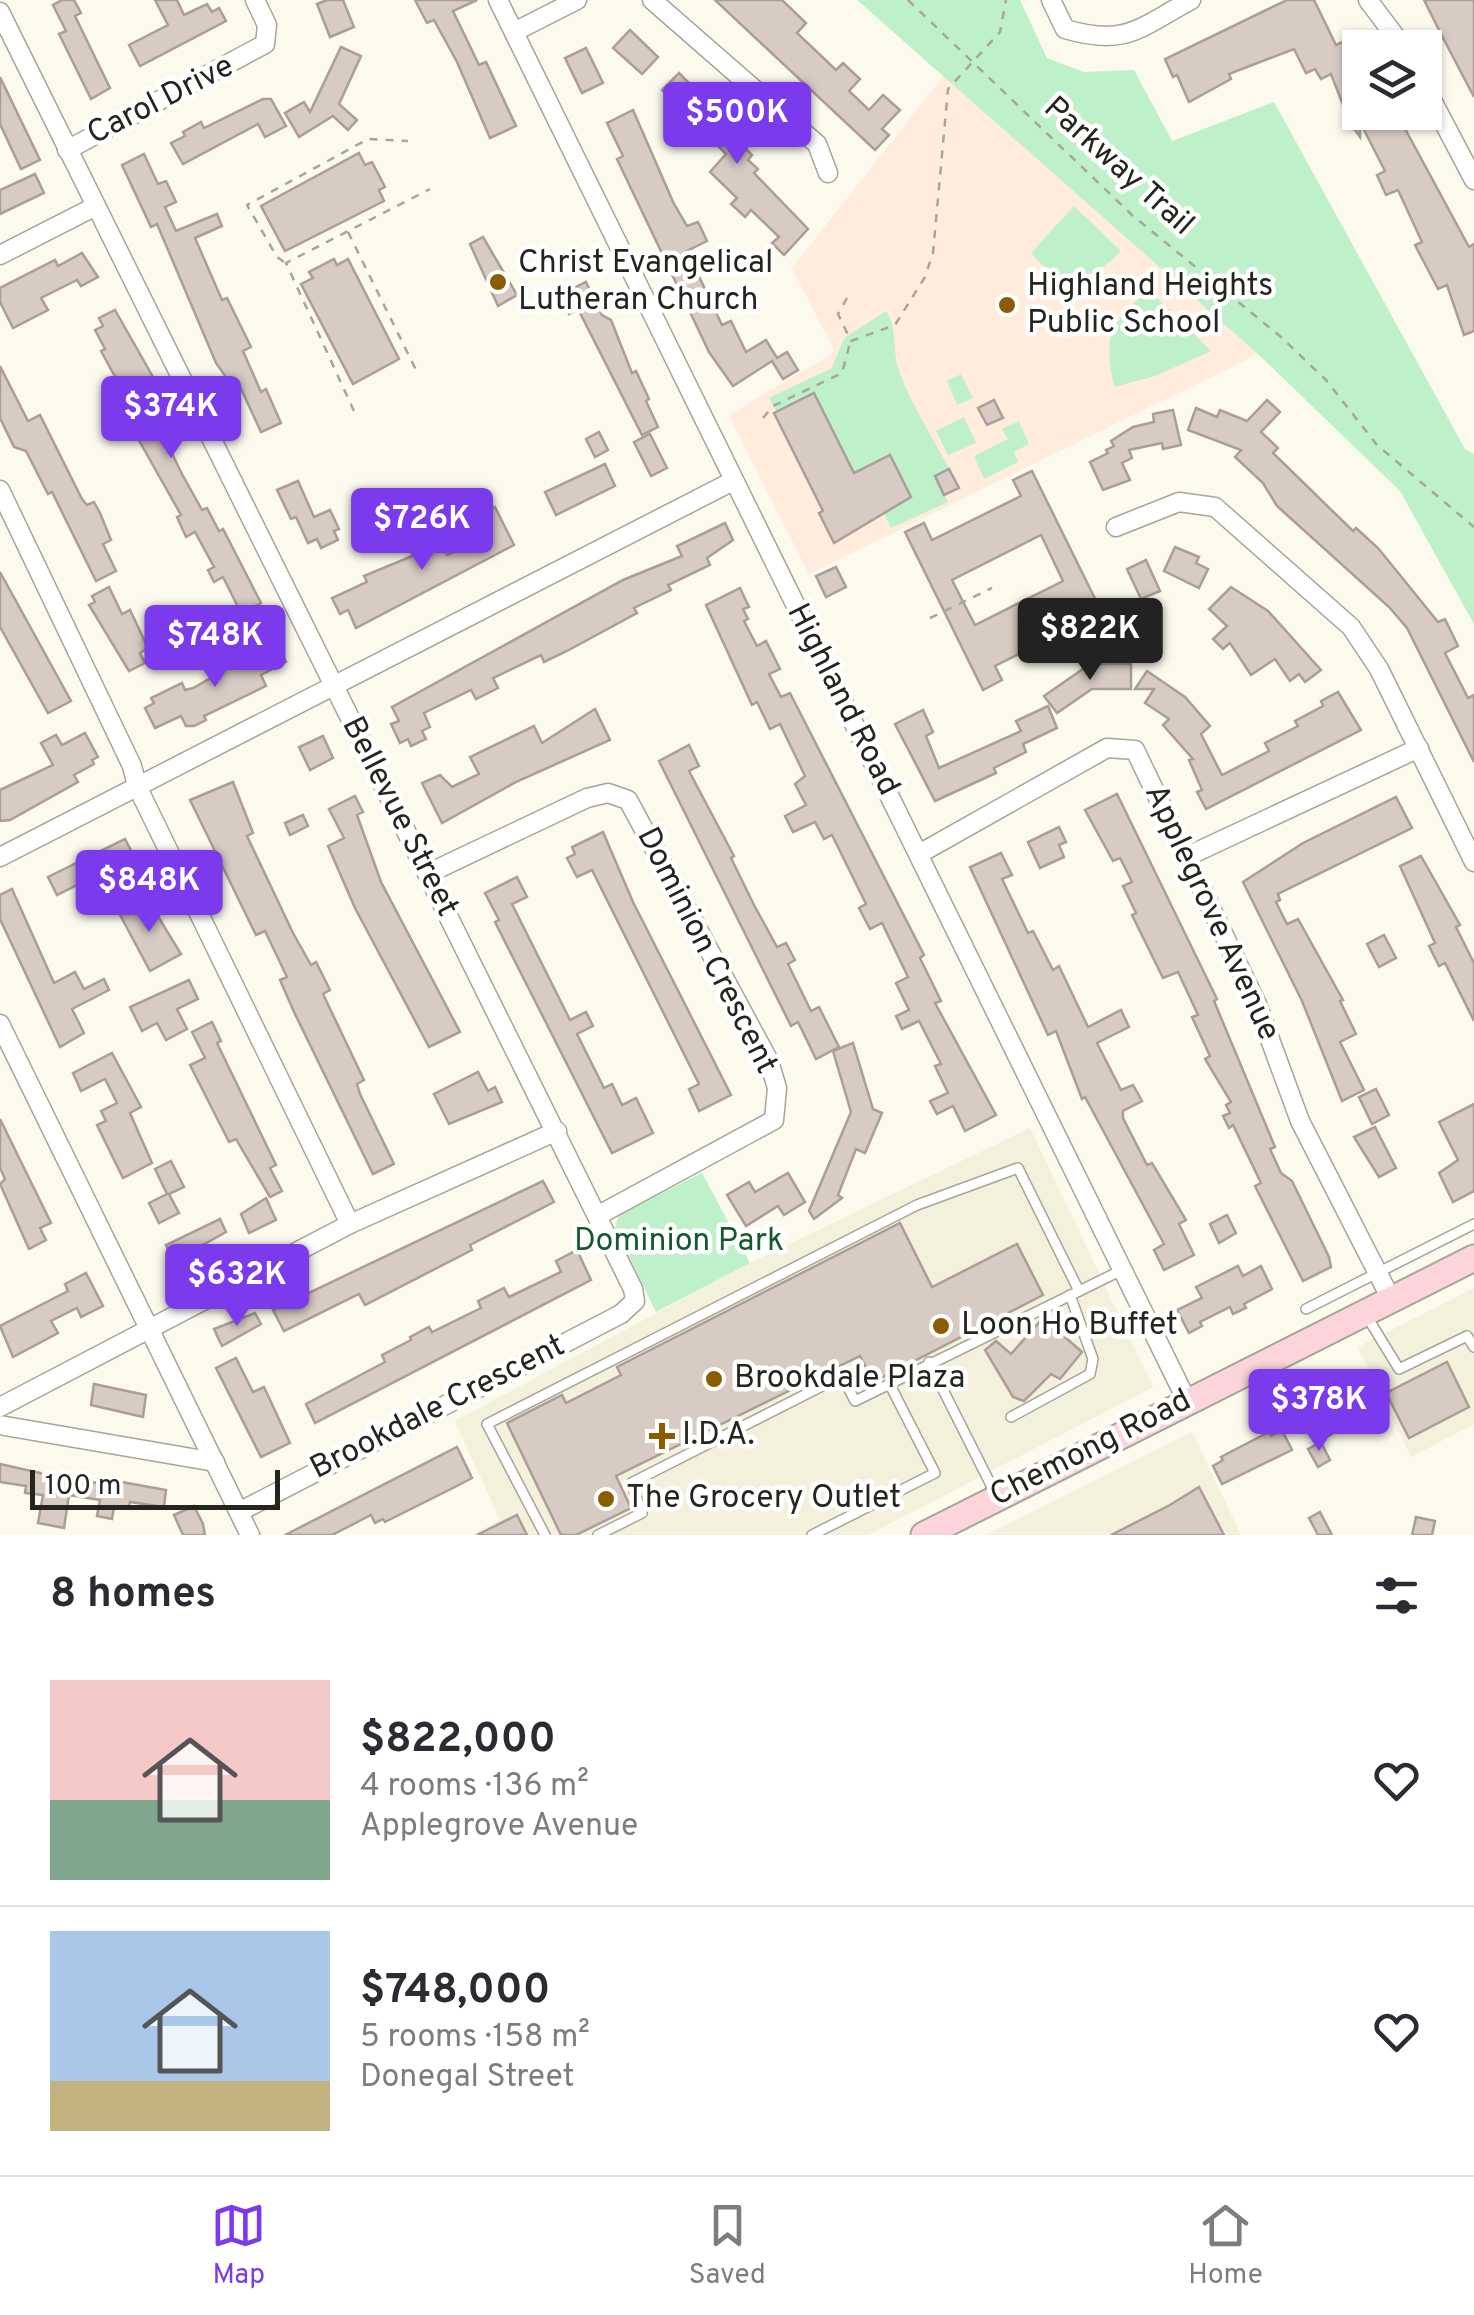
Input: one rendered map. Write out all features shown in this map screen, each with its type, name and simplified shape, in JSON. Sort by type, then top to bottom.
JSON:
[{"type":"main road","name":"Chemong Road","points":[[924,1535],[1364,1310],[1474,1258]]},
{"type":"street","name":"Carol Drive","points":[[67,150],[265,44],[268,25],[255,0]]},
{"type":"street","name":"Highland Road","points":[[498,0],[731,482],[919,854],[1186,1400]]},
{"type":"street","points":[[514,32],[577,0]]},
{"type":"street","points":[[652,0],[818,144],[828,173]]},
{"type":"street","points":[[1051,0],[1065,29],[1102,40],[1127,34],[1192,0]]},
{"type":"street","points":[[1368,0],[1390,30]]},
{"type":"street","name":"Bellevue Street","points":[[0,12],[331,686],[429,873],[634,1289],[634,1301]]},
{"type":"street","points":[[1442,119],[1474,180]]},
{"type":"street","points":[[0,254],[94,207]]},
{"type":"street","points":[[0,856],[731,482]]},
{"type":"street","points":[[0,490],[132,766],[137,786],[350,1224]]},
{"type":"street","points":[[1116,527],[1179,502],[1215,507],[1351,627],[1379,669],[1474,862]]},
{"type":"street","name":"Applegrove Avenue","points":[[919,854],[1107,748],[1135,750],[1257,1004],[1300,1121],[1390,1297]]},
{"type":"street","points":[[1188,856],[1419,748]]},
{"type":"street","name":"Dominion Crescent","points":[[429,873],[587,798],[608,793],[628,800],[769,1061],[777,1088],[774,1120],[598,1216]]},
{"type":"street","points":[[0,1024],[250,1535]]},
{"type":"street","points":[[0,1408],[350,1224],[556,1131]]},
{"type":"street","name":"Brookdale Crescent","points":[[239,1512],[621,1314],[634,1301]]},
{"type":"street","points":[[0,1425],[215,1462]]},
{"type":"lane","points":[[545,1535],[487,1424],[918,1205],[1018,1168],[1074,1293],[1093,1359],[1090,1374],[1012,1417]]},
{"type":"lane","points":[[1306,1309],[1474,1224]]},
{"type":"lane","points":[[598,1535],[642,1513],[631,1483],[682,1456],[842,1376],[855,1401],[1122,1270]]},
{"type":"lane","points":[[1364,1310],[1399,1369],[1467,1336],[1474,1347]]},
{"type":"lane","points":[[929,1362],[997,1497]]},
{"type":"lane","points":[[812,1535],[935,1473],[889,1383]]},
{"type":"lane","points":[[837,1523],[843,1535]]},
{"type":"path","name":"Parkway Trail","points":[[908,0],[1132,215],[1280,337],[1326,380],[1376,445],[1474,527]]},
{"type":"path","points":[[850,342],[896,324],[924,277],[933,253],[948,89],[1000,32],[1006,0]]},
{"type":"path","points":[[354,410],[286,263],[277,257],[247,204],[368,140],[408,141]]},
{"type":"path","points":[[286,263],[430,189]]},
{"type":"path","points":[[348,230],[418,374]]},
{"type":"path","points":[[763,418],[773,406],[842,373],[850,342],[838,314],[847,298]]},
{"type":"path","points":[[930,618],[992,588]]},
{"type":"shaded area","name":"Highland Heights Public School","points":[[945,74],[1258,354],[809,574],[729,415],[835,352],[792,268]]},
{"type":"shaded area","name":"Brookdale Plaza","points":[[1030,1128],[1153,1387],[868,1535],[471,1535],[500,1520],[455,1421],[750,1263]]},
{"type":"shaded area","points":[[1474,1288],[1474,1424],[1411,1457],[1358,1347]]},
{"type":"shaded area","points":[[1192,1432],[1241,1535],[986,1535]]},
{"type":"green space","points":[[857,0],[1020,0],[1047,58],[1084,72],[1134,70],[1172,141],[1274,102],[1465,449],[1474,454],[1474,624],[1400,491],[1258,354]]},
{"type":"green space","points":[[1074,206],[1121,251],[1098,270],[1076,278],[1054,273],[1031,253]]},
{"type":"green space","points":[[1149,290],[1211,351],[1155,376],[1114,387],[1109,354],[1112,332],[1125,312]]},
{"type":"green space","points":[[886,311],[904,384],[949,469],[935,476],[948,502],[891,528],[883,511],[911,496],[891,455],[854,473],[815,394],[777,412],[769,398],[832,368],[844,338]]},
{"type":"green space","points":[[961,374],[973,398],[957,405],[947,381]]},
{"type":"green space","points":[[964,417],[976,443],[948,455],[936,431]]},
{"type":"green space","points":[[1019,421],[1029,444],[1014,452],[1018,462],[984,479],[974,456],[1008,439],[1002,429]]},
{"type":"green space","name":"Dominion Park","points":[[702,1173],[750,1263],[656,1312],[615,1228],[619,1214]]},
{"type":"building","points":[[74,0],[81,13],[75,16],[110,88],[91,99],[59,34],[66,31],[53,5]]},
{"type":"building","points":[[155,0],[177,0],[184,15],[207,4],[212,12],[219,8],[226,21],[140,66],[129,45],[168,25]]},
{"type":"building","points":[[343,0],[354,27],[330,37],[317,4]]},
{"type":"building","points":[[415,0],[477,0],[453,11],[479,65],[486,62],[516,126],[490,138],[457,62],[434,20],[427,23]]},
{"type":"building","points":[[715,0],[782,0],[806,23],[797,33],[836,70],[843,63],[860,79],[849,91],[869,110],[883,95],[900,110],[882,129],[889,135],[875,150]]},
{"type":"building","points":[[1287,0],[1314,0],[1336,45],[1342,42],[1342,102],[1331,74],[1321,79],[1315,69],[1306,73],[1294,49],[1229,74],[1231,79],[1189,102],[1165,59]]},
{"type":"building","points":[[1424,0],[1474,0],[1474,97],[1442,30]]},
{"type":"building","points":[[630,30],[658,57],[642,74],[613,48]]},
{"type":"building","points":[[341,47],[361,56],[339,104],[357,120],[348,130],[333,116],[299,137],[285,113],[304,102],[310,112]]},
{"type":"building","points":[[586,48],[603,83],[582,93],[565,58]]},
{"type":"building","points":[[679,73],[740,135],[736,139],[752,155],[748,160],[758,169],[754,173],[808,229],[784,255],[772,243],[779,237],[751,210],[745,217],[731,204],[737,198],[710,172],[726,154],[662,90]]},
{"type":"building","points":[[0,77],[40,160],[21,169],[0,124]]},
{"type":"building","points":[[263,99],[271,99],[286,126],[265,137],[258,124],[183,164],[171,143],[185,136],[183,132],[201,122],[204,128]]},
{"type":"building","points":[[633,110],[674,204],[687,226],[698,222],[707,241],[687,251],[722,325],[731,321],[746,352],[766,340],[777,358],[787,352],[798,370],[783,379],[772,361],[733,386],[709,352],[617,159],[623,156],[607,123]]},
{"type":"building","points":[[1364,130],[1406,130],[1469,247],[1474,244],[1474,331],[1464,335],[1447,285],[1438,289],[1415,245],[1422,242],[1398,190],[1386,195],[1377,175],[1385,171]]},
{"type":"building","points":[[359,153],[365,165],[372,162],[385,187],[379,190],[384,201],[285,251],[261,206]]},
{"type":"building","points":[[144,154],[158,184],[166,181],[176,202],[165,207],[176,231],[217,214],[222,226],[195,238],[222,300],[227,298],[251,347],[243,351],[261,392],[266,389],[281,423],[261,432],[237,380],[228,380],[216,363],[157,224],[151,227],[122,165]]},
{"type":"building","points":[[35,174],[44,193],[0,214],[0,190]]},
{"type":"building","name":"Christ Evangelical Lutheran Church","points":[[483,237],[517,295],[498,306],[470,244]]},
{"type":"building","points":[[82,253],[98,277],[81,286],[77,280],[41,298],[48,310],[13,328],[0,302],[0,288],[55,260],[58,266]]},
{"type":"building","points":[[334,259],[337,265],[348,259],[399,359],[353,384],[301,284],[313,278],[309,272]]},
{"type":"building","points":[[586,282],[602,315],[611,320],[632,373],[636,371],[649,399],[646,401],[658,427],[642,435],[578,309],[569,314],[560,295]]},
{"type":"building","points":[[115,310],[153,377],[149,379],[152,386],[142,392],[182,474],[202,510],[207,508],[219,531],[223,529],[261,603],[241,613],[223,577],[214,582],[208,570],[214,567],[195,532],[186,537],[177,517],[181,515],[127,419],[132,416],[130,404],[101,351],[105,349],[95,330],[103,326],[99,318]]},
{"type":"building","points":[[0,366],[28,421],[40,415],[82,499],[87,505],[94,502],[111,540],[103,544],[116,571],[96,581],[52,492],[48,494],[26,451],[14,447],[0,418]]},
{"type":"building","points":[[814,393],[854,473],[890,455],[911,497],[834,543],[819,513],[823,511],[774,413]]},
{"type":"building","points":[[994,400],[1003,418],[987,425],[978,408]]},
{"type":"building","points":[[1267,400],[1280,412],[1261,432],[1278,448],[1273,453],[1353,531],[1356,528],[1378,548],[1438,622],[1445,619],[1458,646],[1445,653],[1468,698],[1474,695],[1474,762],[1407,628],[1389,607],[1277,506],[1263,483],[1235,457],[1241,450],[1188,430],[1196,408],[1217,417],[1220,410],[1247,421]]},
{"type":"building","points":[[1173,410],[1181,445],[1163,449],[1162,443],[1129,450],[1132,458],[1122,463],[1130,480],[1103,490],[1090,462],[1108,453],[1106,450],[1114,446],[1111,441],[1133,427],[1154,422],[1153,414]]},
{"type":"building","points":[[599,432],[608,450],[595,457],[586,439]]},
{"type":"building","points":[[650,434],[667,468],[651,476],[634,442]]},
{"type":"building","points":[[605,464],[615,486],[556,515],[545,492]]},
{"type":"building","points":[[949,469],[959,488],[944,495],[935,476]]},
{"type":"building","points":[[1032,471],[1109,627],[1091,637],[1083,622],[995,666],[1002,680],[983,690],[905,532],[924,523],[932,540],[1021,496],[1013,480]],"holes":[[[1041,535],[1063,581],[975,625],[952,580]]]},
{"type":"building","points":[[298,481],[314,517],[330,510],[339,529],[334,531],[338,540],[321,548],[317,539],[308,543],[296,517],[291,519],[277,490]]},
{"type":"building","points":[[495,507],[514,545],[356,628],[348,610],[340,614],[332,598],[367,582],[364,576],[441,544],[447,555],[484,537],[474,517]]},
{"type":"building","points":[[725,523],[733,540],[707,558],[710,565],[668,585],[671,590],[634,608],[637,613],[567,651],[544,662],[541,655],[493,678],[498,688],[476,699],[471,690],[424,713],[430,727],[422,731],[426,739],[411,746],[408,739],[400,743],[391,724],[399,721],[392,707],[623,580],[682,556],[677,546]]},
{"type":"building","points":[[1175,547],[1199,557],[1196,563],[1208,569],[1199,588],[1164,571]]},
{"type":"building","points":[[1146,560],[1160,591],[1141,599],[1127,569]]},
{"type":"building","points":[[836,567],[846,587],[826,597],[816,576]]},
{"type":"building","points":[[0,572],[71,701],[48,713],[0,627]]},
{"type":"building","points":[[109,587],[122,614],[130,610],[148,648],[140,653],[145,663],[129,671],[89,605],[95,602],[92,596]]},
{"type":"building","points":[[1231,587],[1268,611],[1321,670],[1305,682],[1299,674],[1290,681],[1275,659],[1251,675],[1230,643],[1223,649],[1213,639],[1227,626],[1209,609]]},
{"type":"building","points":[[740,588],[749,607],[743,609],[748,619],[744,621],[757,646],[766,641],[780,669],[769,674],[781,697],[790,693],[924,955],[920,958],[941,1001],[935,1003],[996,1115],[965,1131],[953,1106],[937,1114],[930,1101],[948,1093],[935,1066],[941,1064],[919,1021],[902,1029],[896,1016],[909,1010],[896,983],[908,977],[882,923],[870,929],[859,908],[866,904],[832,835],[824,839],[815,822],[793,832],[785,816],[806,805],[795,784],[805,776],[780,724],[770,729],[757,702],[752,705],[706,605]]},
{"type":"building","points":[[276,641],[286,662],[261,675],[266,686],[204,716],[206,720],[194,726],[186,726],[181,716],[155,728],[145,708],[154,703],[151,698],[182,683],[185,690],[193,688]]},
{"type":"building","points":[[1090,664],[1131,664],[1131,689],[1092,689],[1057,713],[1044,696]]},
{"type":"building","points":[[1147,671],[1185,697],[1210,726],[1201,734],[1222,775],[1269,751],[1265,743],[1298,726],[1295,721],[1323,706],[1321,701],[1338,692],[1361,730],[1206,809],[1197,792],[1202,790],[1189,760],[1193,759],[1163,725],[1169,719],[1145,703],[1154,689],[1135,689]]},
{"type":"building","points":[[1048,706],[1057,728],[1023,744],[1026,752],[994,768],[996,773],[935,801],[895,724],[923,710],[933,732],[926,736],[939,768],[1021,731],[1016,721]]},
{"type":"building","points":[[595,709],[610,740],[518,781],[442,823],[422,783],[440,775],[452,787],[479,774],[470,757],[534,726],[542,743]]},
{"type":"building","points":[[85,733],[98,757],[92,760],[94,764],[74,775],[78,782],[10,820],[0,821],[0,790],[53,765],[41,743],[56,735],[62,745]]},
{"type":"building","points":[[323,736],[333,758],[310,770],[299,747]]},
{"type":"building","points":[[689,745],[699,766],[689,771],[734,856],[731,858],[754,905],[777,947],[786,943],[795,960],[788,964],[811,1011],[819,1007],[839,1047],[816,1059],[798,1022],[791,1026],[659,761]]},
{"type":"building","points":[[233,782],[253,833],[247,836],[293,933],[311,965],[316,962],[330,990],[323,994],[364,1080],[357,1084],[360,1094],[394,1164],[373,1174],[294,1012],[280,980],[287,977],[265,931],[256,935],[190,800]]},
{"type":"building","points":[[1117,794],[1217,999],[1214,1001],[1275,1147],[1270,1149],[1281,1173],[1292,1181],[1329,1257],[1331,1267],[1303,1281],[1255,1186],[1261,1183],[1233,1125],[1229,1128],[1223,1116],[1230,1113],[1226,1105],[1231,1102],[1205,1059],[1210,1056],[1192,1017],[1198,1015],[1178,972],[1163,978],[1132,915],[1136,913],[1123,886],[1132,882],[1120,858],[1113,861],[1085,810]]},
{"type":"building","points":[[355,796],[363,812],[357,815],[381,882],[460,1032],[429,1047],[355,908],[328,846],[344,838],[329,809]]},
{"type":"building","points":[[1396,797],[1412,828],[1278,894],[1280,900],[1276,902],[1287,924],[1298,919],[1343,1000],[1340,1001],[1356,1034],[1340,1042],[1364,1090],[1342,1101],[1302,1001],[1243,882],[1303,843]]},
{"type":"building","points":[[303,815],[308,826],[290,835],[285,823]]},
{"type":"building","points":[[1059,827],[1066,842],[1059,845],[1064,857],[1040,868],[1028,842]]},
{"type":"building","points":[[603,832],[633,902],[731,1095],[699,1111],[689,1089],[699,1084],[592,870],[577,877],[567,858],[575,854],[572,847]]},
{"type":"building","points":[[125,839],[135,858],[129,861],[134,871],[117,879],[112,870],[105,871],[57,895],[48,877]]},
{"type":"building","points":[[1001,853],[1012,875],[1002,879],[1028,933],[1033,931],[1053,970],[1059,966],[1088,1027],[1121,1010],[1129,1027],[1097,1043],[1121,1090],[1133,1085],[1142,1101],[1123,1111],[1123,1118],[1147,1165],[1152,1163],[1186,1220],[1179,1224],[1194,1255],[1164,1270],[1154,1250],[1164,1244],[1085,1097],[1082,1099],[1056,1031],[1048,1035],[970,867]]},
{"type":"building","points":[[1421,856],[1460,925],[1456,927],[1474,963],[1474,1021],[1445,963],[1439,966],[1429,946],[1435,943],[1400,866]]},
{"type":"building","points":[[517,877],[527,897],[512,904],[570,1020],[586,1012],[593,1026],[577,1034],[604,1088],[612,1084],[622,1105],[636,1098],[653,1133],[612,1153],[495,922],[499,920],[485,893]]},
{"type":"building","points":[[12,889],[54,983],[75,972],[84,989],[104,979],[109,990],[72,1009],[84,1033],[60,1047],[0,919],[0,895]]},
{"type":"building","points":[[139,900],[144,909],[151,905],[181,954],[150,971],[118,911]]},
{"type":"building","points":[[1384,935],[1396,958],[1379,967],[1367,944]]},
{"type":"building","points":[[189,980],[198,999],[177,1009],[187,1029],[166,1040],[157,1023],[142,1031],[130,1007]]},
{"type":"building","points":[[212,1022],[221,1041],[217,1043],[276,1165],[270,1168],[282,1191],[270,1197],[236,1139],[229,1142],[190,1065],[205,1058],[192,1032]]},
{"type":"building","points":[[853,1043],[873,1109],[882,1113],[865,1153],[856,1149],[838,1195],[842,1198],[814,1219],[809,1211],[851,1112],[833,1051]]},
{"type":"building","points":[[112,1053],[141,1107],[130,1113],[152,1163],[123,1178],[97,1125],[106,1121],[101,1111],[117,1103],[105,1079],[81,1091],[73,1073]]},
{"type":"building","points":[[478,1072],[488,1091],[495,1087],[502,1102],[449,1124],[434,1094]]},
{"type":"building","points":[[1376,1089],[1389,1115],[1372,1124],[1359,1097]]},
{"type":"building","points":[[1474,1104],[1474,1191],[1453,1202],[1439,1173],[1458,1160],[1439,1122]]},
{"type":"building","points":[[0,1119],[51,1223],[40,1228],[46,1240],[29,1249],[0,1184],[5,1179],[0,1168]]},
{"type":"building","points":[[1375,1127],[1396,1168],[1379,1177],[1354,1137]]},
{"type":"building","points":[[171,1161],[184,1187],[169,1194],[179,1213],[159,1223],[149,1203],[167,1194],[155,1169]]},
{"type":"building","points":[[788,1173],[805,1202],[784,1215],[778,1206],[746,1226],[727,1195],[749,1182],[755,1192]]},
{"type":"building","points":[[543,1181],[554,1202],[470,1245],[472,1250],[365,1305],[359,1294],[284,1331],[273,1310]]},
{"type":"building","points":[[266,1198],[276,1220],[249,1233],[241,1214]]},
{"type":"building","points":[[1227,1215],[1236,1233],[1219,1243],[1210,1224]]},
{"type":"building","points":[[220,1219],[226,1232],[174,1261],[166,1245]]},
{"type":"building","name":"Brookdale Plaza","points":[[900,1223],[932,1287],[1017,1244],[1043,1295],[873,1382],[860,1356],[616,1476],[631,1508],[576,1535],[561,1535],[507,1423],[562,1395],[566,1403],[621,1375],[617,1367]]},
{"type":"building","points":[[577,1250],[591,1280],[315,1423],[306,1404],[385,1362],[382,1355],[411,1340],[410,1337],[429,1327],[432,1332],[481,1308],[478,1301],[504,1288],[509,1297],[561,1272],[556,1261]]},
{"type":"building","points":[[1238,1266],[1243,1276],[1261,1266],[1272,1289],[1244,1304],[1246,1308],[1233,1314],[1230,1307],[1200,1322],[1202,1326],[1189,1333],[1177,1310],[1202,1298],[1196,1287]]},
{"type":"building","points":[[86,1273],[103,1306],[81,1317],[77,1308],[51,1321],[58,1333],[13,1357],[0,1326],[68,1291],[65,1284]]},
{"type":"building","points":[[255,1313],[261,1324],[222,1346],[214,1329]]},
{"type":"building","points":[[1043,1318],[1082,1352],[1060,1379],[1051,1374],[1024,1401],[1013,1397],[985,1350],[996,1341],[1011,1354]]},
{"type":"building","points":[[236,1358],[253,1392],[264,1387],[290,1443],[261,1457],[216,1368]]},
{"type":"building","points":[[1447,1362],[1469,1407],[1409,1438],[1386,1393]]},
{"type":"building","points":[[1367,1378],[1378,1397],[1329,1428],[1332,1434],[1317,1442],[1301,1412],[1316,1403],[1321,1412],[1345,1400],[1341,1392]]},
{"type":"building","points":[[94,1384],[146,1395],[143,1417],[91,1405]]},
{"type":"building","points":[[1282,1430],[1292,1450],[1222,1484],[1213,1466],[1223,1460],[1221,1457],[1269,1432],[1271,1436]]},
{"type":"building","points":[[1321,1442],[1330,1460],[1318,1467],[1308,1449]]},
{"type":"building","points":[[457,1447],[472,1478],[453,1488],[385,1522],[383,1519],[375,1523],[371,1515],[332,1535],[285,1535]]},
{"type":"building","points":[[0,1464],[104,1484],[105,1479],[166,1490],[164,1507],[130,1502],[129,1507],[114,1506],[112,1519],[97,1516],[100,1500],[69,1495],[64,1528],[38,1523],[43,1495],[25,1493],[26,1486],[0,1482]]},
{"type":"building","points":[[1199,1487],[1224,1535],[1111,1535],[1170,1505]]},
{"type":"building","points":[[194,1506],[205,1535],[183,1535],[174,1515]]},
{"type":"building","points":[[1320,1512],[1332,1535],[1318,1535],[1309,1518]]},
{"type":"building","points":[[517,1515],[527,1535],[477,1535]]},
{"type":"building","points":[[1416,1517],[1435,1521],[1432,1535],[1412,1535]]},
{"type":"place","name":"Christ Evangelical Lutheran Church","points":[[498,282]]},
{"type":"place","name":"Highland Heights Public School","points":[[1007,305]]},
{"type":"place","name":"Loon Ho Buffet","points":[[941,1326]]},
{"type":"place","name":"Brookdale Plaza","points":[[714,1379]]},
{"type":"place","name":"I.D.A.","points":[[662,1436]]},
{"type":"place","name":"The Grocery Outlet","points":[[606,1499]]}]
